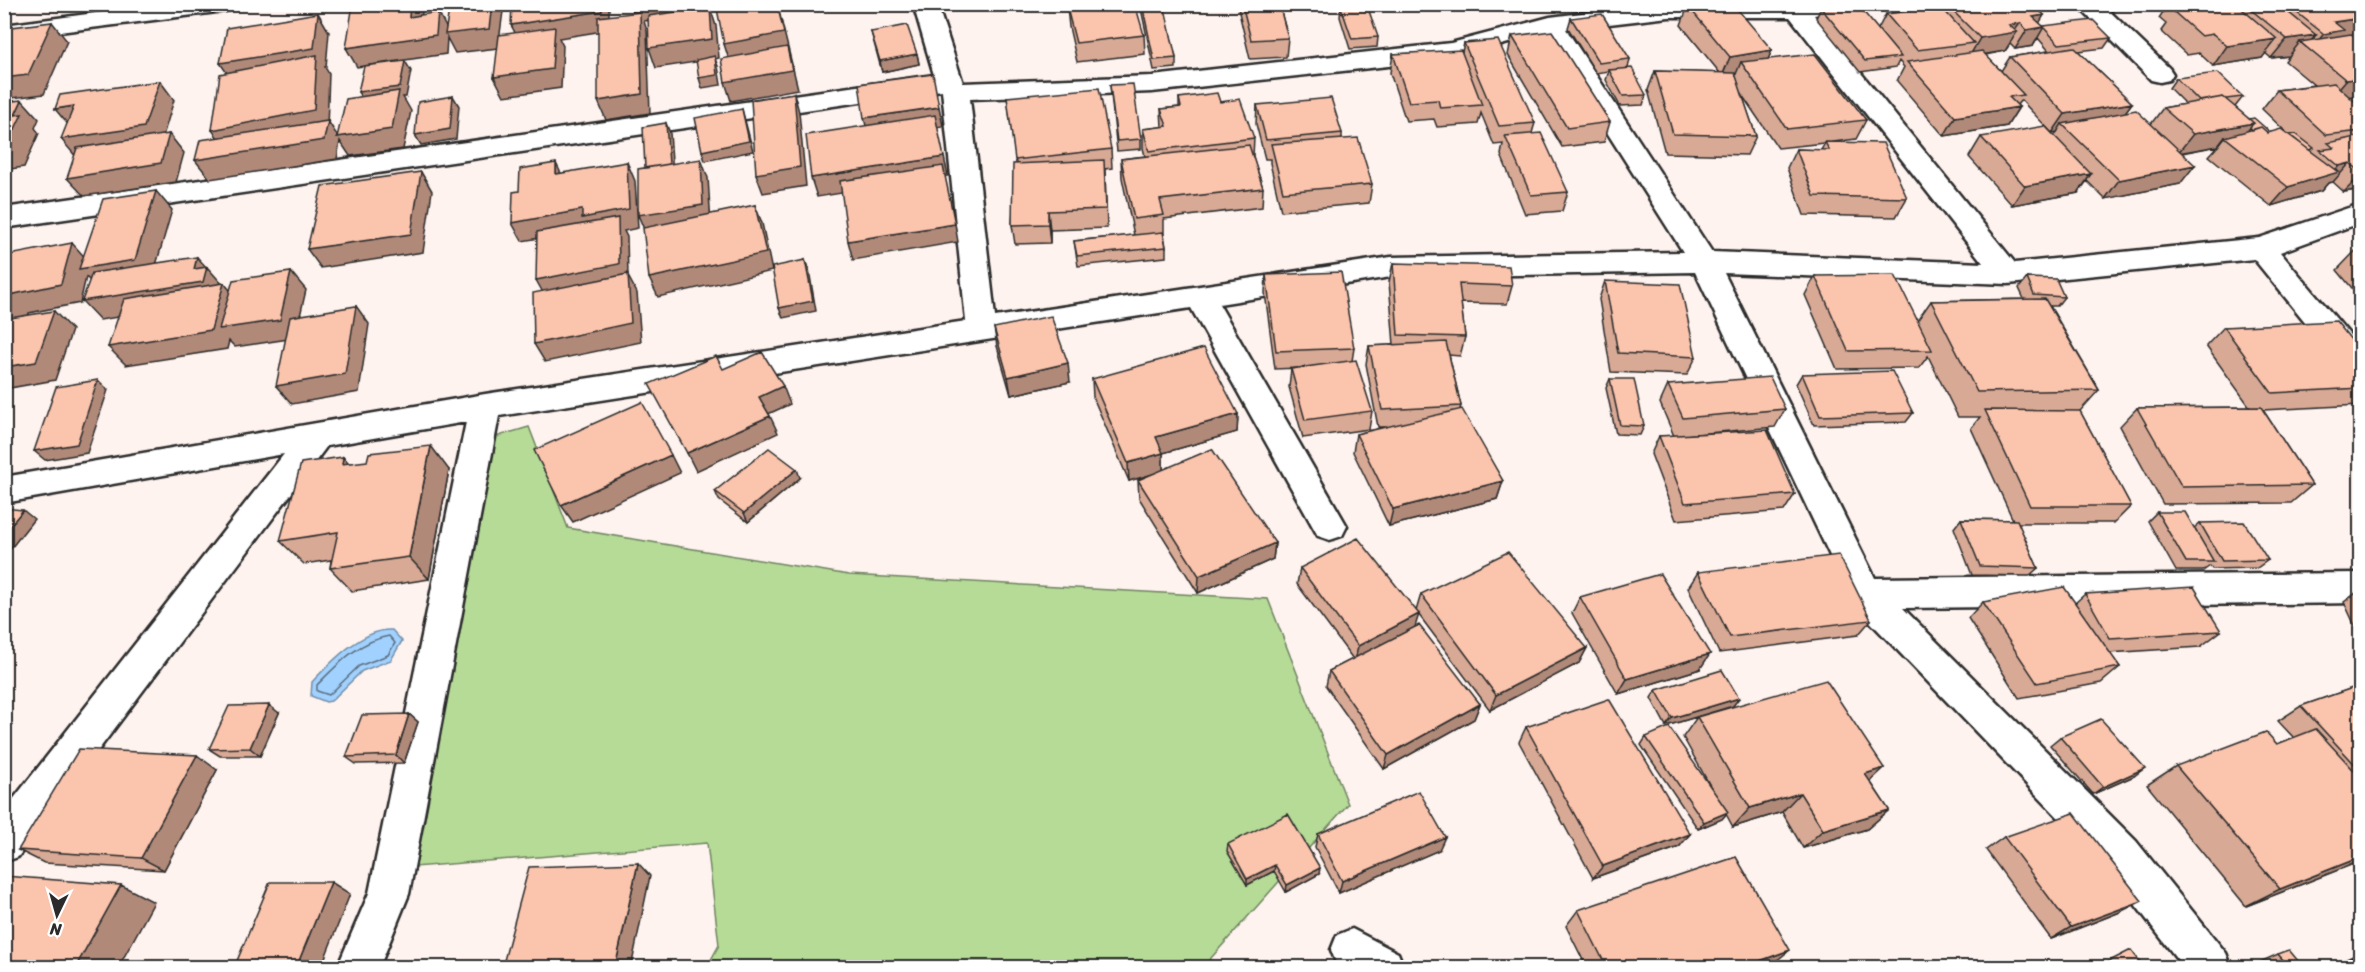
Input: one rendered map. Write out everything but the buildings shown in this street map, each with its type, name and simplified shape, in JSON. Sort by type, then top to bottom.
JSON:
[{"type":"street","points":[[4,32],[225,4]]},
{"type":"street","points":[[925,4],[952,86],[982,330]]},
{"type":"street","points":[[4,218],[952,86],[1152,84],[1441,52],[1550,24],[1666,7],[1797,10],[1839,4]]},
{"type":"street","points":[[2088,4],[2160,74]]},
{"type":"street","points":[[1797,10],[2008,274]]},
{"type":"street","points":[[1550,24],[1704,262],[1865,593],[2122,855],[2211,968]]},
{"type":"street","points":[[4,490],[485,406],[1391,267],[1704,262],[2008,274],[2261,248],[2361,213]]},
{"type":"street","points":[[2261,248],[2361,368]]},
{"type":"street","points":[[1199,296],[1330,526]]},
{"type":"street","points":[[358,968],[389,894],[485,406]]},
{"type":"street","points":[[4,843],[317,435]]},
{"type":"street","points":[[1865,593],[2361,588]]},
{"type":"green space","points":[[529,427],[568,528],[849,575],[1268,599],[1348,804],[1203,967],[707,967],[719,945],[707,843],[402,868],[475,443]]},
{"type":"water","points":[[392,630],[402,641],[391,660],[362,671],[331,701],[326,702],[311,696],[312,682],[348,648],[370,635]]}]
